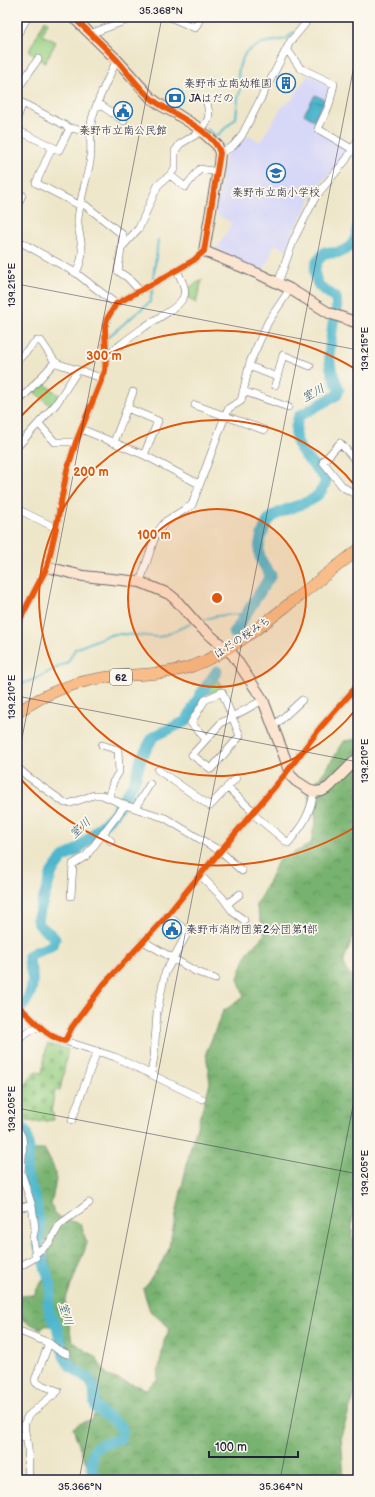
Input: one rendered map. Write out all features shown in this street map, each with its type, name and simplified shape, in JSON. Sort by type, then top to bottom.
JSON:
[{"type":"main road","name":"はだの桜みち","points":[[17,713],[33,701],[56,690],[88,680],[109,677],[149,675],[176,671],[211,658],[228,649],[269,619],[358,550]]},
{"type":"street","points":[[17,35],[28,17]]},
{"type":"street","points":[[17,625],[47,567],[67,470],[76,442],[105,371],[105,328],[108,319],[116,304],[194,260],[204,251],[220,153],[217,145],[201,131],[176,113],[162,106],[151,98],[117,60],[73,17]]},
{"type":"street","points":[[90,34],[135,17]]},
{"type":"street","points":[[170,17],[196,28],[201,17]]},
{"type":"street","points":[[220,153],[232,147],[241,137],[290,42],[304,24],[306,17]]},
{"type":"street","points":[[287,50],[300,68],[334,84],[329,106],[318,129],[352,149]]},
{"type":"street","points":[[17,90],[38,59]]},
{"type":"street","points":[[76,273],[83,251],[78,233],[78,222],[80,205],[91,154],[92,119],[104,87],[117,60]]},
{"type":"street","points":[[122,246],[139,228],[158,185],[170,175],[175,168],[176,151],[180,144],[201,131],[209,120],[210,111],[206,100]]},
{"type":"street","points":[[17,118],[20,102],[70,128],[91,132]]},
{"type":"street","points":[[98,103],[124,121]]},
{"type":"street","points":[[17,130],[59,150],[70,128]]},
{"type":"street","points":[[278,283],[294,239],[316,196],[346,160],[358,140]]},
{"type":"street","points":[[52,146],[36,183],[80,205],[85,204],[123,235],[118,271],[128,278],[140,291]]},
{"type":"street","points":[[170,175],[185,187],[200,169],[218,172]]},
{"type":"street","points":[[17,193],[22,195],[17,206]]},
{"type":"street","points":[[17,240],[76,273],[116,304]]},
{"type":"street","points":[[204,251],[278,283],[316,306],[358,324]]},
{"type":"street","points":[[106,356],[143,327],[166,314],[184,297],[185,289],[177,270]]},
{"type":"street","points":[[140,582],[156,534],[166,521],[192,505],[225,416],[229,408],[241,401],[249,366],[268,322],[290,289]]},
{"type":"street","points":[[17,361],[36,341],[41,341],[56,362],[102,378]]},
{"type":"street","points":[[276,386],[283,355],[300,359],[310,366]]},
{"type":"street","points":[[17,392],[23,397],[56,362]]},
{"type":"street","points":[[249,366],[277,377]]},
{"type":"street","points":[[17,447],[56,404],[78,370]]},
{"type":"street","points":[[243,391],[288,407]]},
{"type":"street","points":[[114,442],[133,392]]},
{"type":"street","points":[[195,405],[264,430]]},
{"type":"street","points":[[127,408],[158,421],[144,455]]},
{"type":"street","points":[[39,424],[55,442],[76,442]]},
{"type":"street","points":[[81,429],[144,455],[199,484]]},
{"type":"street","points":[[358,463],[340,443],[322,462],[343,487],[358,496]]},
{"type":"street","points":[[17,509],[56,528]]},
{"type":"street","points":[[47,567],[83,576],[140,582],[168,594],[180,603],[197,624],[228,649],[247,676],[262,700],[290,774],[296,781],[314,792],[322,791],[329,787],[358,758]]},
{"type":"street","points":[[65,1041],[72,1027],[104,984],[167,915],[220,851],[254,813],[320,728],[358,686]]},
{"type":"street","points":[[206,739],[191,723],[205,700],[222,692],[232,716],[240,736],[211,769],[192,755],[221,723],[232,716],[262,700]]},
{"type":"street","points":[[273,727],[302,704]]},
{"type":"street","points":[[102,744],[118,750],[119,772],[113,782],[109,797]]},
{"type":"street","points":[[17,767],[65,803],[71,803],[94,795],[102,795],[122,804],[165,818],[220,851],[242,871]]},
{"type":"street","points":[[158,770],[210,806],[236,778]]},
{"type":"street","points":[[135,808],[150,784]]},
{"type":"street","points":[[228,787],[254,813],[288,843],[307,818],[312,806],[314,792]]},
{"type":"street","points":[[71,896],[70,877],[73,864],[86,856],[103,834],[122,804]]},
{"type":"street","points":[[103,834],[111,841]]},
{"type":"street","points":[[200,875],[222,897],[233,912],[244,920]]},
{"type":"street","points":[[227,904],[240,894]]},
{"type":"street","points":[[151,1073],[154,1057],[157,1012],[165,973],[188,932],[167,915]]},
{"type":"street","points":[[143,941],[195,971],[216,979]]},
{"type":"street","points":[[17,1006],[24,1011],[38,1026],[60,1040],[115,1057],[144,1072],[151,1073],[202,1099]]},
{"type":"street","points":[[17,1040],[38,1026]]},
{"type":"street","points":[[72,1120],[97,1052]]},
{"type":"street","points":[[17,1127],[22,1137],[21,1172],[32,1206],[35,1228],[33,1237],[36,1257],[17,1268]]},
{"type":"street","points":[[35,1254],[49,1243],[60,1224],[89,1203]]},
{"type":"street","points":[[17,1207],[32,1206]]},
{"type":"street","points":[[17,1330],[49,1343],[64,1353]]},
{"type":"street","points":[[29,1480],[25,1421],[28,1416],[58,1390],[36,1382],[35,1380],[49,1343]]},
{"type":"street","points":[[17,1435],[26,1438]]},
{"type":"shaded area","name":"秦野市立南小学校","points":[[311,75],[332,87],[317,130],[349,151],[316,189],[294,230],[286,250],[275,244],[263,272],[214,253],[232,223],[215,213],[225,157],[249,135],[260,142],[284,104],[286,105],[289,101],[291,101],[307,76]]},
{"type":"green space","points":[[45,20],[48,22],[42,35],[56,42],[45,63],[29,51]]},
{"type":"green space","points":[[202,280],[196,303],[188,298],[190,287]]},
{"type":"green space","points":[[41,381],[59,395],[51,406],[32,390]]},
{"type":"green space","points":[[217,677],[222,689],[205,695]]},
{"type":"green space","points":[[358,739],[358,923],[344,960],[345,969],[358,981],[358,1196],[353,1211],[352,1237],[358,1241],[358,1309],[354,1348],[358,1358],[358,1392],[355,1393],[341,1436],[344,1480],[87,1480],[89,1469],[73,1428],[92,1419],[101,1402],[93,1379],[74,1361],[61,1328],[44,1325],[41,1329],[23,1320],[17,1305],[17,1296],[34,1295],[51,1269],[31,1172],[32,1157],[36,1150],[45,1150],[54,1168],[56,1180],[51,1205],[57,1216],[81,1224],[87,1244],[65,1301],[72,1341],[95,1357],[108,1376],[146,1389],[157,1380],[164,1341],[170,1328],[150,1311],[143,1289],[157,1270],[168,1251],[190,1150],[210,1083],[206,1053],[223,1011],[244,997],[238,978],[247,953],[265,934],[256,905],[278,861],[311,844],[316,816],[307,793],[327,768],[344,741]]},
{"type":"green space","points":[[47,1044],[68,1049],[60,1091],[55,1090],[52,1107],[54,1120],[36,1122],[27,1121],[17,1105],[17,1082],[26,1085],[34,1072],[42,1073]]},
{"type":"water","points":[[315,95],[325,100],[314,120],[304,114]]},
{"type":"waterway","points":[[207,129],[217,136],[236,118],[238,98],[241,88],[238,74],[240,64],[246,52],[262,43],[286,39],[294,32]]},
{"type":"waterway","name":"室川","points":[[234,633],[271,575],[262,562],[259,554],[261,538],[267,523],[277,514],[310,501],[317,496],[326,480],[302,451],[296,436],[296,427],[299,416],[337,395],[339,390],[331,369],[329,355],[333,323],[337,310],[336,298],[320,287],[315,269],[317,262],[325,252],[334,253],[343,251],[350,247],[356,238],[358,226]]},
{"type":"waterway","points":[[153,280],[158,240]]},
{"type":"waterway","points":[[108,337],[150,302],[153,288]]},
{"type":"waterway","points":[[199,621],[216,616],[240,614],[245,616]]},
{"type":"waterway","points":[[17,686],[37,678],[68,662],[75,649],[104,637],[114,634],[159,637],[192,623]]},
{"type":"waterway","name":"室川","points":[[17,1010],[27,1000],[31,990],[32,972],[29,956],[32,953],[48,948],[55,939],[40,926],[37,920],[52,872],[63,858],[78,849],[113,815],[134,783],[141,759],[153,737],[186,721],[200,695],[217,671]]},
{"type":"waterway","name":"室川","points":[[17,1118],[26,1133],[29,1151],[26,1172],[36,1202],[40,1229],[38,1245],[51,1285],[51,1293],[48,1303],[50,1314],[57,1327],[64,1356],[71,1367],[89,1379],[94,1388],[95,1404],[97,1409],[120,1426],[122,1431],[121,1438],[100,1445],[93,1452],[92,1474],[94,1480]]},
{"type":"cycle path","points":[[17,625],[47,567],[67,470],[76,442],[105,371],[105,327],[107,319],[116,304],[194,260],[204,251],[220,153],[212,139],[204,132],[155,102],[138,85],[112,54],[73,17]]},
{"type":"cycle path","points":[[17,1005],[45,1031],[58,1039],[65,1041],[72,1027],[104,984],[165,918],[283,777],[320,728],[358,685]]},
{"type":"place","name":"秦野市立南幼稚園","points":[[286,83]]},
{"type":"place","name":"JAはだの","points":[[175,98]]},
{"type":"place","name":"秦野市立南公民館","points":[[123,111]]},
{"type":"place","name":"秦野市立南小学校","points":[[276,173]]},
{"type":"place","name":"秦野市消防団第2分団第1部","points":[[172,929]]}]
